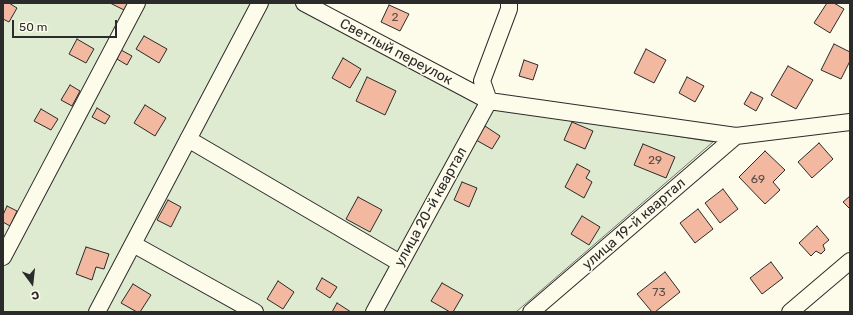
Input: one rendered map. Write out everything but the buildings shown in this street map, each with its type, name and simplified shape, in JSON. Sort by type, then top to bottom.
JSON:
[{"type":"street","points":[[3,257],[137,3]]},
{"type":"street","points":[[97,312],[260,3]]},
{"type":"street","name":"Светлый переулок","points":[[304,3],[489,101],[736,136],[850,122]]},
{"type":"street","points":[[489,101],[482,82],[509,9],[509,3]]},
{"type":"street","name":"улица 20-й квартал","points":[[374,312],[489,101]]},
{"type":"street","name":"улица 19-й квартал","points":[[531,312],[736,136]]},
{"type":"street","points":[[188,140],[400,263]]},
{"type":"street","points":[[133,244],[255,312]]},
{"type":"street","points":[[790,312],[850,261]]},
{"type":"green space","points":[[3,3],[303,3],[499,107],[713,142],[516,312],[3,312]]}]
